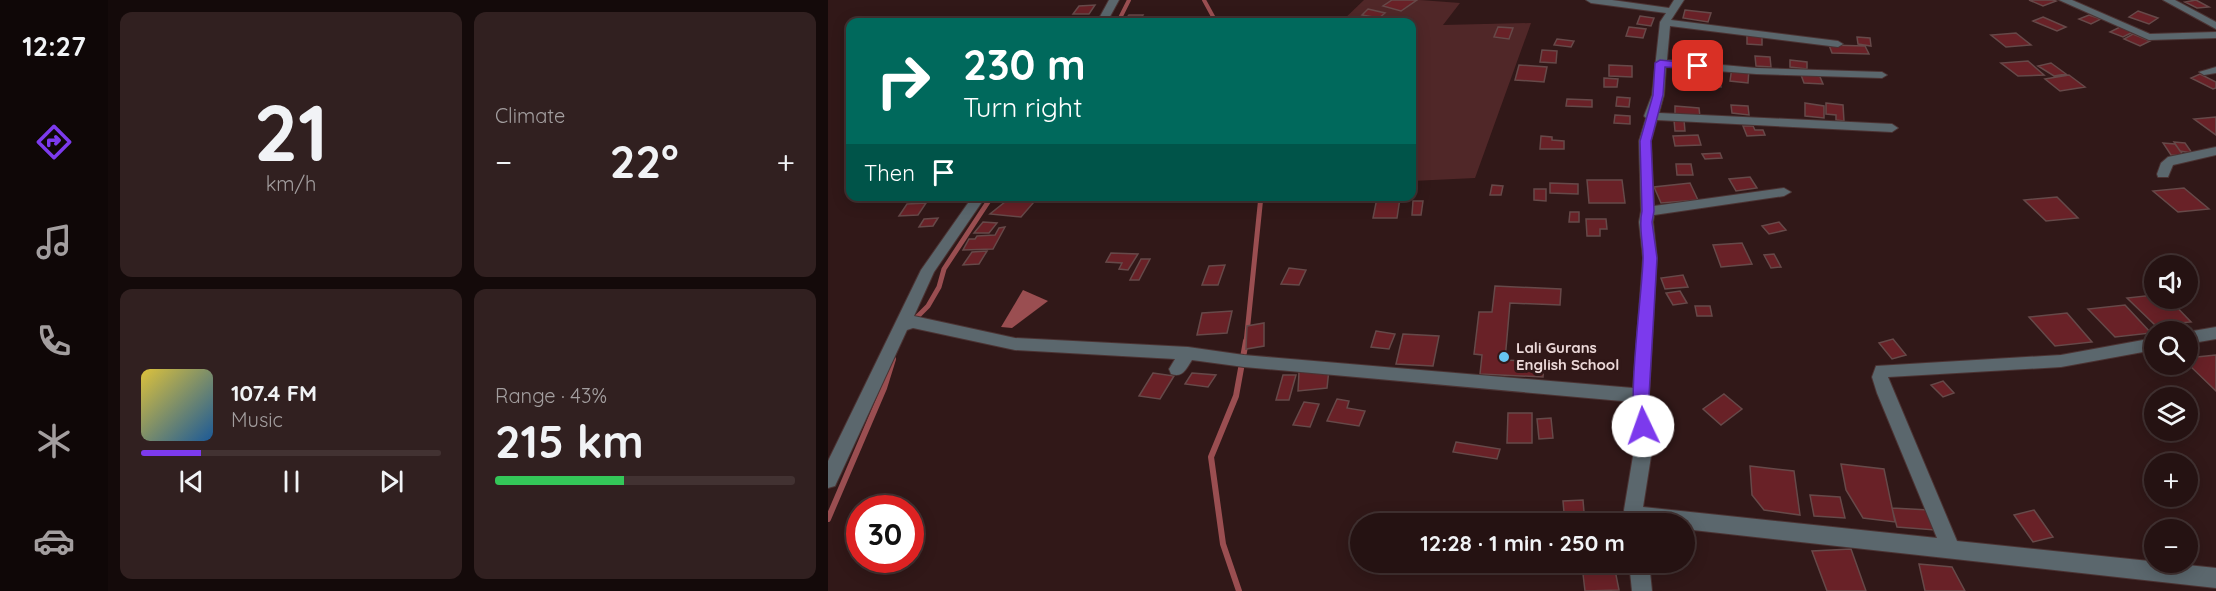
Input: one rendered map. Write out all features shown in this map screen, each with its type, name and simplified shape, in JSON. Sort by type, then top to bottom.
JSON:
[{"type":"street","points":[[1104,18],[1114,0]]},
{"type":"street","points":[[1591,0],[1672,11],[1838,44]]},
{"type":"street","points":[[2067,0],[2149,37],[2216,35]]},
{"type":"street","points":[[2169,0],[2216,25]]},
{"type":"street","points":[[1635,513],[1643,450],[1641,396],[1650,258],[1646,222],[1648,211],[1645,141],[1650,116],[1658,95],[1660,63],[1672,11]]},
{"type":"street","points":[[2209,13],[2205,17],[2216,25]]},
{"type":"street","points":[[1660,63],[1756,71],[1881,75]]},
{"type":"street","points":[[2204,72],[2216,70]]},
{"type":"street","points":[[1650,116],[1892,128]]},
{"type":"street","points":[[2163,174],[2167,163],[2172,160],[2216,151]]},
{"type":"street","points":[[1648,211],[1784,192]]},
{"type":"street","points":[[828,480],[928,270],[976,201]]},
{"type":"street","points":[[901,326],[912,322],[1016,344],[1188,353],[1244,361],[1641,396]]},
{"type":"street","points":[[2198,336],[2216,333]]},
{"type":"street","points":[[1951,549],[1885,393],[1880,376],[1882,371],[2061,361],[2144,346]]},
{"type":"street","points":[[1177,369],[1188,353]]},
{"type":"street","points":[[1695,525],[1951,549],[2216,578]]},
{"type":"street","points":[[1640,573],[1642,591]]},
{"type":"shaded area","points":[[1364,0],[1420,0],[1460,3],[1443,25],[1531,23],[1475,178],[1416,181],[1416,18],[1345,18]]},
{"type":"shaded area","points":[[1023,290],[1048,301],[1012,328],[1001,327]]},
{"type":"building","points":[[1392,0],[1417,0],[1401,11],[1383,6]]},
{"type":"building","points":[[2029,0],[2053,0],[2056,1],[2043,6]]},
{"type":"building","points":[[2196,0],[2209,7],[2197,8],[2185,2]]},
{"type":"building","points":[[1095,5],[1089,14],[1073,14],[1079,6]]},
{"type":"building","points":[[1368,9],[1385,13],[1379,18],[1362,15]]},
{"type":"building","points":[[1685,10],[1711,13],[1708,22],[1683,18]]},
{"type":"building","points":[[2138,11],[2158,18],[2149,24],[2129,17]]},
{"type":"building","points":[[1129,15],[1143,15],[1141,18],[1126,18]]},
{"type":"building","points":[[2089,15],[2101,19],[2091,24],[2079,19]]},
{"type":"building","points":[[1640,16],[1654,18],[1651,26],[1637,24]]},
{"type":"building","points":[[2043,17],[2066,27],[2057,31],[2033,21]]},
{"type":"building","points":[[1498,27],[1513,28],[1509,39],[1494,37]]},
{"type":"building","points":[[1629,27],[1646,29],[1643,38],[1626,36]]},
{"type":"building","points":[[2120,27],[2133,32],[2123,37],[2110,32]]},
{"type":"building","points":[[2016,33],[2031,45],[2006,47],[1991,35]]},
{"type":"building","points":[[1747,34],[1762,35],[1762,45],[1747,44]]},
{"type":"building","points":[[2133,34],[2150,41],[2140,46],[2124,39]]},
{"type":"building","points":[[1857,37],[1870,38],[1871,46],[1858,44]]},
{"type":"building","points":[[1557,39],[1574,41],[1571,47],[1554,45]]},
{"type":"building","points":[[1829,45],[1865,46],[1869,54],[1832,53]]},
{"type":"building","points":[[1542,50],[1557,51],[1556,63],[1540,62]]},
{"type":"building","points":[[1755,56],[1770,57],[1771,67],[1756,66]]},
{"type":"building","points":[[1790,60],[1807,62],[1807,69],[1790,67]]},
{"type":"building","points":[[2028,61],[2044,75],[2018,76],[2001,63]]},
{"type":"building","points":[[2051,63],[2066,74],[2054,76],[2038,66]]},
{"type":"building","points":[[1519,65],[1547,67],[1544,82],[1515,80]]},
{"type":"building","points":[[1609,65],[1632,66],[1632,77],[1609,76]]},
{"type":"building","points":[[1732,67],[1749,69],[1748,83],[1730,81]]},
{"type":"building","points":[[1800,72],[1818,72],[1823,84],[1804,83]]},
{"type":"building","points":[[2200,74],[2216,82],[2216,88],[2213,89],[2191,78]]},
{"type":"building","points":[[2069,75],[2085,87],[2060,91],[2045,79]]},
{"type":"building","points":[[1604,78],[1618,79],[1617,87],[1604,87]]},
{"type":"building","points":[[1703,80],[1720,80],[1721,87],[1704,86]]},
{"type":"building","points":[[1617,97],[1630,98],[1629,107],[1616,106]]},
{"type":"building","points":[[1567,99],[1592,100],[1592,107],[1566,106]]},
{"type":"building","points":[[1805,103],[1824,106],[1824,118],[1805,116]]},
{"type":"building","points":[[1826,103],[1843,105],[1844,121],[1836,120],[1836,115],[1826,114]]},
{"type":"building","points":[[1731,105],[1748,106],[1749,115],[1732,113]]},
{"type":"building","points":[[1675,106],[1699,108],[1700,117],[1675,114]]},
{"type":"building","points":[[1615,115],[1630,116],[1630,124],[1614,123]]},
{"type":"building","points":[[2216,117],[2216,135],[2194,119]]},
{"type":"building","points":[[1674,120],[1684,120],[1685,131],[1675,131]]},
{"type":"building","points":[[1743,126],[1753,126],[1755,130],[1763,130],[1765,135],[1747,136]]},
{"type":"building","points":[[1698,135],[1701,145],[1675,146],[1673,136]]},
{"type":"building","points":[[1541,136],[1564,141],[1564,149],[1540,149]]},
{"type":"building","points":[[2174,142],[2185,143],[2192,153],[2180,151]]},
{"type":"building","points":[[2163,143],[2175,144],[2184,156],[2171,155]]},
{"type":"building","points":[[1720,153],[1722,158],[1705,159],[1702,154]]},
{"type":"building","points":[[1676,164],[1691,164],[1693,175],[1677,175]]},
{"type":"building","points":[[1750,177],[1757,188],[1736,191],[1729,179]]},
{"type":"building","points":[[1587,180],[1622,180],[1625,203],[1589,203]]},
{"type":"building","points":[[1550,183],[1578,184],[1578,194],[1550,193]]},
{"type":"building","points":[[1690,183],[1698,200],[1661,203],[1654,187]]},
{"type":"building","points":[[1492,185],[1503,186],[1501,195],[1490,195]]},
{"type":"building","points":[[2184,188],[2209,209],[2178,212],[2153,191]]},
{"type":"building","points":[[1534,189],[1546,189],[1546,201],[1534,200]]},
{"type":"building","points":[[2057,197],[2078,218],[2046,221],[2024,200]]},
{"type":"building","points":[[1376,201],[1400,201],[1397,218],[1373,218]]},
{"type":"building","points":[[1413,201],[1423,201],[1421,215],[1412,215]]},
{"type":"building","points":[[1005,202],[1034,202],[1021,217],[990,214]]},
{"type":"building","points":[[926,203],[918,215],[899,216],[907,204]]},
{"type":"building","points":[[1570,212],[1579,212],[1579,222],[1569,222]]},
{"type":"building","points":[[938,218],[933,226],[919,227],[924,219]]},
{"type":"building","points":[[1586,219],[1606,219],[1607,229],[1600,229],[1600,236],[1587,236]]},
{"type":"building","points":[[983,222],[997,223],[989,233],[974,233]]},
{"type":"building","points":[[1779,222],[1786,230],[1769,234],[1762,226]]},
{"type":"building","points":[[1005,227],[993,249],[963,250],[969,239],[995,235],[999,228]]},
{"type":"building","points":[[1742,243],[1752,264],[1721,267],[1713,245]]},
{"type":"building","points":[[987,251],[979,264],[963,265],[972,252]]},
{"type":"building","points":[[1111,253],[1138,254],[1128,270],[1119,269],[1122,263],[1106,262]]},
{"type":"building","points":[[1774,254],[1781,267],[1771,268],[1764,255]]},
{"type":"building","points":[[1141,259],[1150,259],[1139,280],[1130,280]]},
{"type":"building","points":[[1225,265],[1218,285],[1202,285],[1209,266]]},
{"type":"building","points":[[1289,268],[1306,270],[1299,285],[1281,284]]},
{"type":"building","points":[[1683,275],[1688,287],[1665,289],[1661,278]]},
{"type":"building","points":[[1495,286],[1561,289],[1560,305],[1510,303],[1505,360],[1544,362],[1543,377],[1480,374],[1482,355],[1474,354],[1479,312],[1492,312]]},
{"type":"building","points":[[1680,291],[1687,303],[1673,305],[1666,293]]},
{"type":"building","points":[[2144,296],[2144,309],[2179,309],[2190,321],[2151,321],[2127,298]]},
{"type":"building","points":[[2125,305],[2144,325],[2144,334],[2115,337],[2088,309]]},
{"type":"building","points":[[1695,306],[1710,306],[1712,316],[1697,316]]},
{"type":"building","points":[[1232,311],[1227,333],[1197,335],[1202,313]]},
{"type":"building","points":[[2067,313],[2092,342],[2055,346],[2029,317]]},
{"type":"building","points":[[1264,323],[1264,346],[1246,349],[1247,326]]},
{"type":"building","points":[[1376,331],[1395,334],[1389,349],[1371,347]]},
{"type":"building","points":[[1403,334],[1439,336],[1433,366],[1396,364]]},
{"type":"building","points":[[1893,339],[1906,355],[1892,359],[1879,343]]},
{"type":"building","points":[[2216,355],[2216,391],[2198,374],[2198,357]]},
{"type":"building","points":[[1329,369],[1327,388],[1298,391],[1299,372]]},
{"type":"building","points":[[1153,373],[1174,376],[1160,399],[1139,396]]},
{"type":"building","points":[[1192,373],[1216,375],[1208,387],[1185,384]]},
{"type":"building","points":[[1283,375],[1296,375],[1289,400],[1276,400]]},
{"type":"building","points":[[1943,381],[1954,393],[1943,397],[1931,385]]},
{"type":"building","points":[[1724,394],[1742,409],[1721,425],[1703,409]]},
{"type":"building","points":[[1337,399],[1349,401],[1347,408],[1365,411],[1359,426],[1327,421]]},
{"type":"building","points":[[1304,402],[1319,404],[1310,427],[1293,425]]},
{"type":"building","points":[[1508,413],[1532,413],[1532,443],[1507,443]]},
{"type":"building","points":[[1551,418],[1553,438],[1539,439],[1537,419]]},
{"type":"building","points":[[1456,442],[1500,449],[1497,459],[1453,452]]},
{"type":"building","points":[[1841,464],[1884,469],[1895,522],[1863,518],[1846,490]]},
{"type":"building","points":[[1750,466],[1794,471],[1800,515],[1764,510],[1752,495]]},
{"type":"building","points":[[1810,495],[1840,497],[1845,518],[1814,516]]},
{"type":"building","points":[[1583,500],[1584,513],[1564,513],[1563,501]]},
{"type":"building","points":[[1892,508],[1929,510],[1935,530],[1897,527]]},
{"type":"building","points":[[2034,510],[2053,537],[2033,542],[2014,515]]},
{"type":"building","points":[[1851,549],[1866,591],[1827,591],[1812,551]]},
{"type":"building","points":[[1919,564],[1952,567],[1965,591],[1925,591]]},
{"type":"building","points":[[1616,573],[1619,590],[1585,591],[1583,574]]},
{"type":"waterway","points":[[1120,18],[1129,0]]},
{"type":"waterway","points":[[1204,0],[1214,18]]},
{"type":"waterway","points":[[914,320],[928,306],[939,287],[944,269],[989,201]]},
{"type":"waterway","points":[[1246,343],[1260,201]]},
{"type":"waterway","points":[[1239,591],[1223,544],[1211,457],[1236,396],[1246,341]]},
{"type":"waterway","points":[[828,519],[884,388],[893,359]]},
{"type":"place","name":"Lali Gurans English School","points":[[1504,357]]},
{"type":"route","points":[[1643,426],[1641,396],[1650,258],[1646,222],[1648,211],[1645,141],[1650,116],[1658,95],[1660,63],[1698,66]]}]
